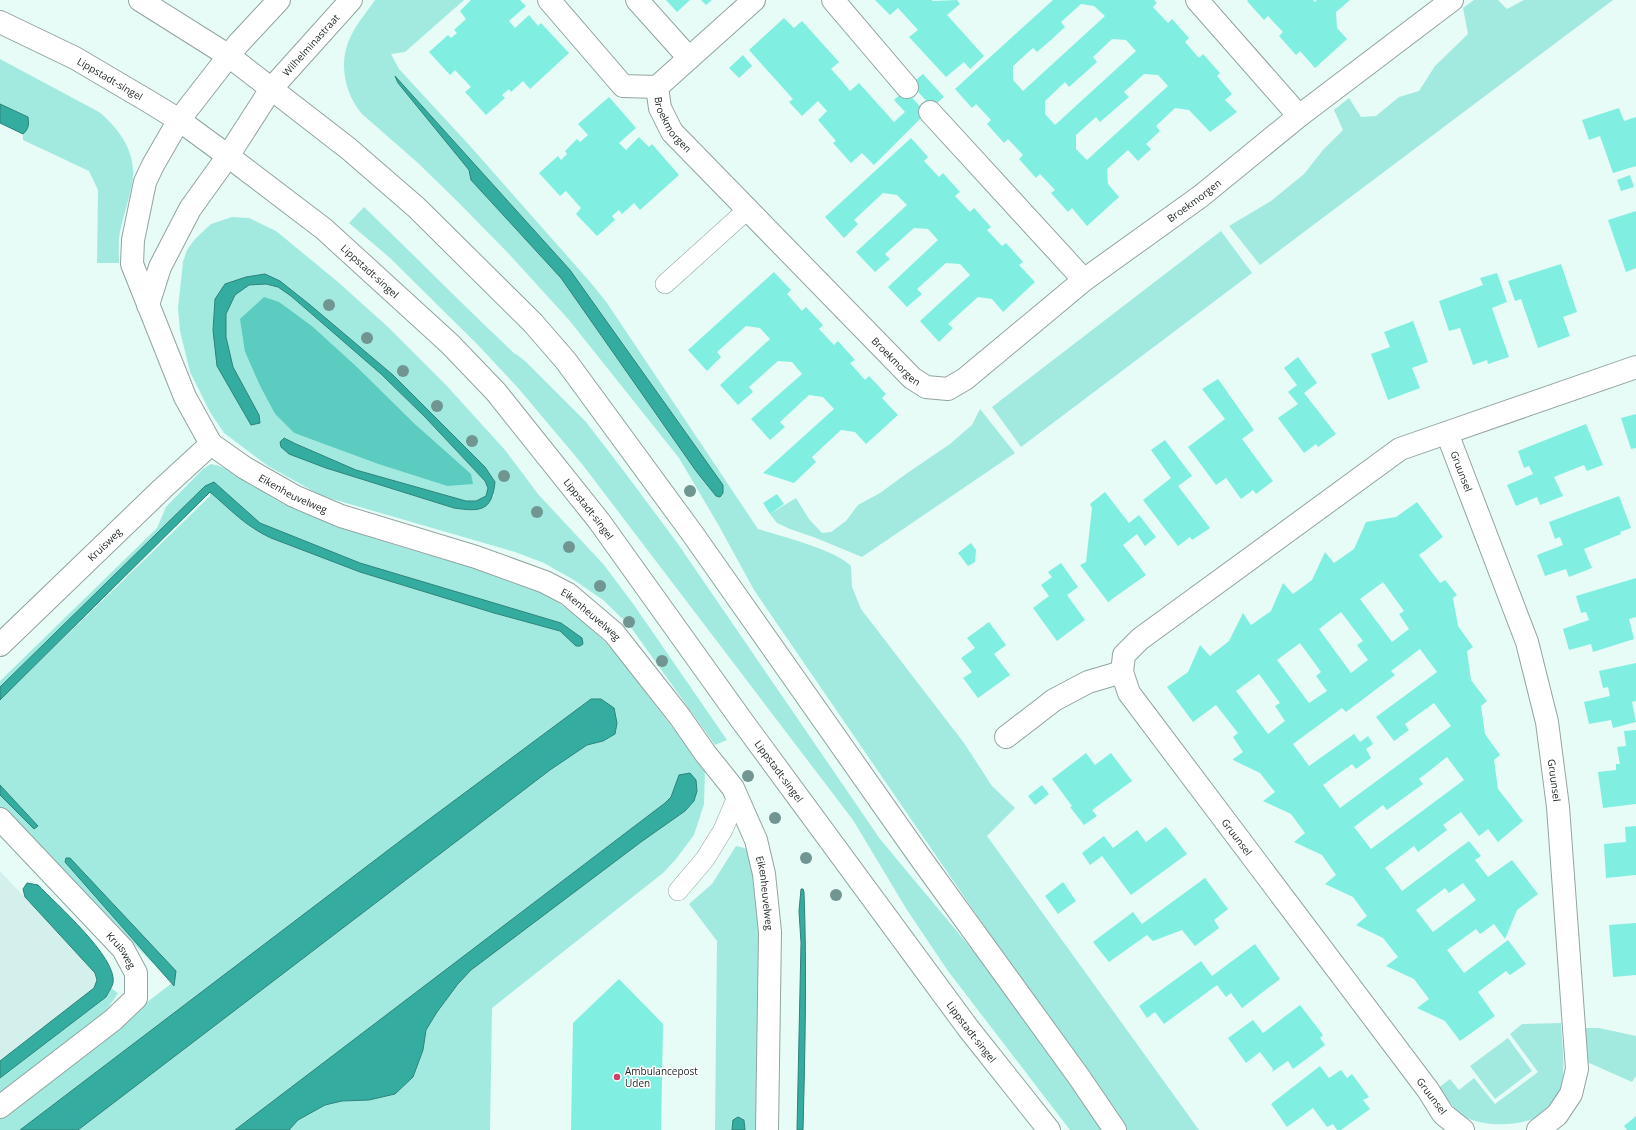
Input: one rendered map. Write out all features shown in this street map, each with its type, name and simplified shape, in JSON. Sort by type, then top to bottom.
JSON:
[{"type":"street","points":[[140,0],[230,56],[349,149],[417,208],[533,323],[566,361],[692,533],[914,850],[1080,1077],[1115,1130]]},
{"type":"street","points":[[230,56],[238,44],[279,0]]},
{"type":"street","name":"Wilhelminastraat","points":[[228,156],[271,89],[351,0]]},
{"type":"street","name":"Broekmorgen","points":[[549,0],[623,86],[657,87],[754,0]]},
{"type":"street","points":[[637,0],[689,58]]},
{"type":"street","points":[[833,0],[907,87]]},
{"type":"street","points":[[1198,0],[1299,116]]},
{"type":"street","name":"Broekmorgen","points":[[657,87],[660,108],[672,132],[747,210],[912,378],[926,387],[948,389],[965,379],[1084,280],[1201,196],[1299,116],[1452,0]]},
{"type":"street","name":"Lippstadt-singel","points":[[0,22],[75,58],[179,120],[228,156],[324,229],[450,344],[496,392],[599,521],[740,718],[968,1028],[1049,1130]]},
{"type":"street","name":"Eikenheuvelweg","points":[[230,56],[179,120],[145,182],[136,221],[132,264],[185,397],[211,444],[245,468],[294,496],[341,516],[476,557],[545,582],[568,594],[614,633],[733,788],[756,840],[764,874],[769,925],[767,1130]]},
{"type":"street","points":[[930,112],[1084,280]]},
{"type":"street","points":[[148,305],[160,267],[190,209],[228,156]]},
{"type":"street","points":[[1006,738],[1054,700],[1088,682],[1122,672],[1124,655],[1140,639],[1396,452],[1636,367]]},
{"type":"street","name":"Gruunsel","points":[[1447,433],[1527,642],[1547,722],[1556,791],[1577,1069],[1571,1094],[1557,1115],[1538,1130]]},
{"type":"street","name":"Kruisweg","points":[[0,645],[162,489],[211,444]]},
{"type":"street","name":"Gruunsel","points":[[1122,672],[1129,693],[1430,1093],[1443,1114],[1463,1130]]},
{"type":"street","name":"Kruisweg","points":[[0,819],[123,949],[136,973],[136,998],[113,1020],[0,1106]]},
{"type":"lane","points":[[665,284],[747,210]]},
{"type":"lane","points":[[678,891],[705,859],[723,830],[737,797]]},
{"type":"shaded area","points":[[375,0],[464,0],[405,52],[391,54],[399,69],[471,147],[607,303],[758,529],[821,549],[844,560],[851,566],[852,587],[861,609],[964,743],[992,786],[1015,808],[987,836],[1199,1130],[1124,1130],[754,590],[679,458],[569,320],[509,254],[418,163],[362,114],[356,106],[347,87],[344,66],[345,56],[353,31]],"holes":[[[396,77],[570,270],[723,485],[716,496],[696,471],[561,278],[471,180],[469,170],[398,83]]]},
{"type":"shaded area","points":[[1474,0],[1498,0],[1507,9],[1524,0],[1613,0],[1260,265],[1229,226],[1271,201],[1304,174],[1323,150],[1343,130],[1334,110],[1349,98],[1361,117],[1376,116],[1399,97],[1419,91],[1435,66],[1468,34],[1463,8]]},
{"type":"shaded area","points":[[0,59],[99,112],[114,126],[126,144],[130,153],[133,173],[131,190],[119,236],[119,263],[97,263],[98,190],[89,171],[23,140],[23,134],[27,130],[28,117],[0,104]]},
{"type":"shaded area","points":[[395,76],[570,270],[723,485],[723,493],[720,497],[716,496],[696,471],[561,278],[471,180],[469,170],[398,83]]},
{"type":"shaded area","points":[[0,104],[28,117],[28,126],[23,134],[0,123]]},
{"type":"shaded area","points":[[364,207],[496,336],[515,354],[525,361],[586,422],[678,544],[880,839],[1000,983],[1102,1130],[1070,1130],[948,971],[907,910],[853,820],[582,464],[519,389],[477,344],[390,258],[349,223]]},
{"type":"shaded area","points":[[232,217],[249,218],[276,231],[338,282],[388,327],[446,385],[505,450],[538,494],[604,565],[634,605],[727,740],[715,745],[630,626],[603,600],[574,580],[544,563],[515,552],[322,496],[268,466],[224,433],[210,412],[190,372],[180,331],[178,308],[183,262],[187,250],[195,239],[211,224]],"holes":[[[280,281],[393,375],[485,467],[494,496],[468,510],[454,508],[326,468],[284,438],[356,470],[466,501],[476,501],[486,496],[488,488],[485,481],[425,417],[381,374],[291,296],[278,287],[266,284],[249,285],[235,295],[226,314],[226,337],[233,367],[213,330],[215,299],[225,284]],[[301,318],[312,326],[356,366],[416,425],[447,486],[378,464],[294,433],[275,414],[260,386],[245,352]]]},
{"type":"shaded area","points":[[1221,231],[1252,273],[1021,447],[992,407]]},
{"type":"shaded area","points":[[265,274],[280,281],[393,375],[485,467],[495,482],[491,499],[488,504],[484,507],[471,510],[454,508],[326,468],[289,454],[281,447],[280,442],[284,438],[356,470],[466,501],[476,501],[486,496],[488,488],[485,481],[425,417],[381,374],[291,296],[278,287],[266,284],[249,285],[235,295],[226,314],[226,337],[233,367],[259,415],[260,423],[251,425],[217,366],[213,330],[215,299],[225,284],[246,277]]},
{"type":"shaded area","points":[[264,297],[279,302],[312,326],[356,366],[416,425],[471,474],[473,484],[447,486],[378,464],[294,433],[275,414],[260,386],[245,352],[240,319]]},
{"type":"shaded area","points":[[980,409],[1015,453],[862,557],[777,523],[770,514],[796,498],[809,519],[822,533],[831,532],[846,521],[858,505],[880,493],[950,444],[972,425]]},
{"type":"shaded area","points":[[211,464],[222,467],[241,477],[278,501],[325,521],[362,535],[401,547],[500,574],[545,594],[576,616],[613,650],[705,770],[704,804],[694,835],[676,859],[663,873],[492,1008],[490,1130],[289,1130],[298,1120],[325,1105],[342,1101],[369,1100],[395,1094],[413,1077],[423,1050],[426,1030],[437,1012],[471,970],[641,842],[685,811],[690,773],[679,775],[671,797],[665,803],[235,1130],[78,1130],[550,770],[587,745],[603,741],[591,699],[408,835],[20,1130],[0,1130],[0,1115],[172,983],[0,807],[0,795],[34,829],[38,826],[0,785],[0,700],[210,496],[210,492],[246,523],[262,534],[271,538],[360,572],[494,613],[560,631],[576,646],[561,623],[360,563],[260,523],[214,482],[205,486],[0,687],[0,681],[157,528],[166,507],[203,469]],"holes":[[[69,858],[174,985],[65,862],[66,859]]]},
{"type":"shaded area","points":[[214,482],[260,523],[360,563],[561,623],[582,638],[583,644],[576,646],[560,631],[494,613],[360,572],[271,538],[246,523],[210,492],[0,700],[0,687],[205,486]]},
{"type":"shaded area","points":[[591,699],[601,699],[614,708],[617,723],[615,734],[603,741],[587,745],[550,770],[78,1130],[20,1130],[408,835]]},
{"type":"shaded area","points":[[690,773],[696,780],[697,791],[694,801],[685,811],[641,842],[471,970],[458,984],[437,1012],[426,1030],[423,1050],[413,1077],[395,1094],[369,1100],[342,1101],[325,1105],[298,1120],[289,1130],[235,1130],[665,803],[671,797],[679,775]]},
{"type":"shaded area","points":[[0,785],[38,826],[34,829],[0,795]]},
{"type":"shaded area","points":[[736,846],[750,851],[760,903],[756,1130],[745,1130],[745,1122],[743,1118],[732,1123],[732,1130],[715,1130],[717,941],[689,904],[712,884]]},
{"type":"shaded area","points":[[66,858],[70,858],[176,971],[174,986],[65,862]]},
{"type":"shaded area","points":[[0,871],[95,973],[97,980],[94,988],[0,1061]]},
{"type":"shaded area","points":[[27,883],[38,885],[84,931],[106,960],[112,972],[113,983],[106,997],[0,1078],[0,1061],[94,988],[97,980],[95,973],[25,897],[23,889]]},
{"type":"shaded area","points":[[801,889],[803,889],[804,892],[806,981],[803,1130],[797,1130],[801,943],[799,911]]},
{"type":"shaded area","points":[[111,988],[118,993],[106,1011],[0,1093],[0,1078],[106,997]]},
{"type":"shaded area","points":[[1561,1023],[1563,1078],[1559,1096],[1553,1106],[1543,1114],[1531,1120],[1517,1123],[1488,1124],[1475,1121],[1461,1114],[1438,1088],[1450,1079],[1459,1090],[1474,1078],[1495,1104],[1538,1072],[1510,1034],[1522,1024]]},
{"type":"shaded area","points":[[1585,1028],[1599,1028],[1636,1036],[1636,1076],[1632,1082],[1587,1062]]},
{"type":"shaded area","points":[[1508,1038],[1532,1071],[1495,1099],[1470,1066]]},
{"type":"shaded area","points":[[738,1117],[744,1120],[745,1130],[732,1130],[733,1120]]},
{"type":"building","points":[[471,0],[520,0],[526,6],[509,21],[515,28],[529,15],[538,26],[541,23],[569,53],[530,89],[523,81],[511,92],[509,89],[502,95],[505,98],[486,115],[465,92],[471,87],[455,70],[450,75],[429,52],[448,35],[451,38],[457,33],[454,30],[466,19],[460,11]]},
{"type":"building","points":[[666,0],[690,0],[677,12]]},
{"type":"building","points":[[701,0],[712,0],[706,5]]},
{"type":"building","points":[[875,0],[957,0],[960,4],[947,15],[984,56],[970,69],[964,62],[946,77],[909,37],[918,30],[898,8],[890,15]]},
{"type":"building","points":[[1053,0],[1154,0],[1157,3],[1153,7],[1168,23],[1172,19],[1189,38],[1185,42],[1199,58],[1203,54],[1220,73],[1217,76],[1232,94],[1225,100],[1237,112],[1210,132],[1189,110],[1175,108],[1156,126],[1160,131],[1146,144],[1151,149],[1138,161],[1128,150],[1107,169],[1108,184],[1119,197],[1087,226],[1072,208],[1068,212],[1051,193],[1055,190],[1040,174],[1036,178],[1019,159],[1023,155],[1008,139],[1004,143],[987,124],[991,120],[976,104],[972,108],[955,89]],"holes":[[[1081,4],[1094,6],[1105,16],[1023,91],[1013,80],[1013,66],[1033,48],[1037,52],[1051,40],[1065,27],[1061,22]],[[1112,39],[1126,40],[1136,51],[1055,125],[1045,114],[1045,101],[1065,82],[1069,87],[1097,62],[1093,57]],[[1144,74],[1158,75],[1168,86],[1087,160],[1076,149],[1076,135],[1096,117],[1100,122],[1129,97],[1124,92]]]},
{"type":"building","points":[[1313,0],[1315,2],[1317,0],[1350,0],[1336,12],[1337,28],[1347,39],[1315,68],[1300,51],[1296,55],[1279,36],[1283,32],[1268,16],[1264,20],[1247,1]]},
{"type":"building","points":[[784,18],[794,28],[802,21],[839,62],[831,69],[850,91],[859,83],[894,122],[905,112],[894,100],[905,90],[926,113],[874,165],[862,153],[851,163],[833,143],[836,141],[818,120],[827,111],[818,101],[802,116],[789,102],[793,99],[749,50]]},
{"type":"building","points":[[743,55],[752,66],[739,78],[729,68]]},
{"type":"building","points":[[923,74],[944,97],[932,107],[911,84]]},
{"type":"building","points":[[609,97],[636,128],[619,143],[626,150],[639,137],[649,147],[652,144],[679,175],[640,210],[634,203],[622,214],[619,210],[612,216],[615,220],[597,236],[576,214],[581,208],[566,191],[560,196],[539,173],[558,156],[561,160],[567,154],[565,151],[577,139],[580,142],[588,135],[578,124]]},
{"type":"building","points":[[1619,108],[1624,121],[1636,117],[1636,166],[1613,173],[1600,136],[1589,140],[1582,120]]},
{"type":"building","points":[[911,138],[928,157],[924,161],[939,177],[943,173],[960,192],[955,196],[970,212],[974,208],[991,227],[987,230],[1002,246],[1006,243],[1023,262],[1019,265],[1035,282],[1003,312],[992,299],[978,297],[948,324],[953,328],[939,342],[920,321],[970,275],[960,264],[946,263],[917,289],[922,294],[907,307],[888,287],[938,240],[928,229],[914,228],[885,254],[890,259],[875,272],[856,252],[907,205],[897,195],[883,193],[854,220],[858,224],[844,238],[825,217]]},
{"type":"building","points":[[1630,175],[1634,187],[1621,191],[1617,180]]},
{"type":"building","points":[[1636,211],[1636,268],[1626,272],[1608,220]]},
{"type":"building","points":[[1561,264],[1577,312],[1563,317],[1570,336],[1538,348],[1521,299],[1515,301],[1508,281]]},
{"type":"building","points":[[774,272],[791,290],[787,294],[802,311],[806,307],[823,325],[819,329],[834,345],[838,341],[855,360],[850,363],[865,380],[869,376],[886,394],[882,398],[898,415],[866,444],[855,432],[841,430],[812,457],[816,462],[794,483],[763,473],[834,409],[823,397],[809,395],[780,422],[785,427],[770,440],[751,419],[802,374],[792,362],[778,361],[749,387],[753,392],[738,405],[720,385],[770,339],[760,328],[746,326],[717,352],[721,357],[707,371],[688,350]]},
{"type":"building","points":[[1497,273],[1507,302],[1492,308],[1509,357],[1488,364],[1487,360],[1473,365],[1460,328],[1449,331],[1439,301],[1483,285],[1480,278]]},
{"type":"building","points":[[1413,321],[1428,362],[1412,368],[1420,388],[1388,400],[1371,354],[1390,347],[1384,332]]},
{"type":"building","points":[[1298,357],[1317,383],[1304,393],[1336,434],[1318,447],[1316,444],[1304,453],[1278,418],[1298,404],[1288,392],[1297,385],[1284,368]]},
{"type":"building","points":[[1218,379],[1254,430],[1242,439],[1273,481],[1256,494],[1253,490],[1241,499],[1226,478],[1216,485],[1188,447],[1225,419],[1202,389]]},
{"type":"building","points":[[1636,414],[1636,448],[1631,449],[1621,418]]},
{"type":"building","points":[[1586,424],[1603,465],[1587,471],[1584,465],[1554,477],[1563,496],[1540,505],[1537,497],[1516,506],[1507,485],[1533,474],[1529,466],[1524,468],[1518,451]]},
{"type":"building","points":[[1165,440],[1192,476],[1178,486],[1210,528],[1192,540],[1190,537],[1178,546],[1143,500],[1171,478],[1151,450]]},
{"type":"building","points":[[1105,492],[1129,523],[1139,515],[1156,537],[1145,546],[1137,534],[1123,545],[1146,575],[1108,602],[1080,565],[1086,562],[1092,508],[1090,504]]},
{"type":"building","points":[[777,494],[784,504],[770,514],[763,503]]},
{"type":"building","points":[[1619,496],[1631,528],[1620,532],[1621,534],[1584,549],[1592,568],[1569,577],[1566,569],[1545,576],[1537,555],[1563,545],[1560,537],[1555,539],[1549,522]]},
{"type":"building","points":[[1417,502],[1443,537],[1419,555],[1440,583],[1445,580],[1457,595],[1453,598],[1458,626],[1473,647],[1467,651],[1471,680],[1487,701],[1481,706],[1485,734],[1500,755],[1494,760],[1498,789],[1523,821],[1498,842],[1488,829],[1479,836],[1461,812],[1443,825],[1447,830],[1418,852],[1414,846],[1385,868],[1402,891],[1469,841],[1481,856],[1475,860],[1488,877],[1512,860],[1538,894],[1517,910],[1505,939],[1494,924],[1480,934],[1476,929],[1447,950],[1464,973],[1508,940],[1526,964],[1510,975],[1506,971],[1478,992],[1495,1016],[1460,1041],[1445,1021],[1417,1008],[1429,999],[1414,979],[1386,966],[1398,957],[1383,938],[1356,925],[1367,916],[1353,897],[1325,884],[1336,875],[1322,855],[1294,842],[1305,833],[1291,814],[1263,801],[1275,792],[1260,773],[1233,760],[1243,752],[1233,737],[1238,733],[1216,705],[1193,722],[1167,687],[1188,672],[1200,645],[1210,656],[1229,641],[1243,613],[1251,625],[1271,611],[1283,583],[1293,594],[1312,580],[1325,552],[1334,563],[1354,549],[1366,522],[1396,517]],"holes":[[[1383,582],[1404,611],[1399,614],[1409,629],[1392,642],[1360,599]],[[1341,612],[1363,641],[1357,645],[1368,660],[1351,673],[1319,629]],[[1300,643],[1321,672],[1316,676],[1327,691],[1309,703],[1277,660]],[[1420,649],[1437,672],[1376,717],[1394,741],[1409,730],[1405,724],[1434,703],[1451,726],[1340,808],[1323,785],[1352,764],[1356,769],[1371,758],[1366,749],[1373,744],[1368,736],[1360,742],[1354,734],[1309,766],[1293,744],[1342,708],[1346,712],[1395,675],[1391,671]],[[1259,674],[1280,703],[1275,706],[1285,721],[1268,734],[1236,691]],[[1447,757],[1464,780],[1371,849],[1354,827],[1383,805],[1387,810],[1423,784],[1419,779]],[[1463,883],[1476,900],[1433,932],[1416,910],[1445,888],[1449,893]]]},
{"type":"building","points":[[971,543],[976,550],[975,562],[968,566],[958,553]]},
{"type":"building","points":[[1061,563],[1078,587],[1067,595],[1085,620],[1057,641],[1033,608],[1049,596],[1041,585],[1052,577],[1048,572]]},
{"type":"building","points":[[1636,578],[1636,617],[1629,619],[1634,639],[1593,652],[1591,644],[1569,650],[1563,629],[1589,620],[1586,612],[1581,613],[1576,596]]},
{"type":"building","points":[[989,622],[1006,645],[994,654],[1010,675],[978,698],[963,678],[972,672],[961,658],[975,648],[967,638]]},
{"type":"building","points":[[1636,663],[1636,701],[1632,702],[1636,722],[1613,728],[1611,720],[1589,724],[1584,702],[1610,696],[1608,687],[1603,688],[1599,671]]},
{"type":"building","points":[[1636,730],[1636,804],[1603,808],[1598,772],[1616,770],[1616,764],[1620,764],[1617,747],[1626,746],[1624,731]]},
{"type":"building","points":[[1086,753],[1095,765],[1111,753],[1132,781],[1092,810],[1097,816],[1084,825],[1070,807],[1072,806],[1052,779]]},
{"type":"building","points":[[1042,785],[1049,794],[1035,805],[1028,796]]},
{"type":"building","points":[[1636,826],[1636,875],[1606,878],[1604,844],[1626,842],[1625,827]]},
{"type":"building","points":[[1166,827],[1187,854],[1131,895],[1102,856],[1090,865],[1082,853],[1104,836],[1113,848],[1137,830],[1146,842]]},
{"type":"building","points":[[1205,878],[1228,909],[1214,920],[1219,928],[1195,946],[1182,930],[1153,941],[1147,935],[1109,962],[1093,942],[1133,912],[1142,924]]},
{"type":"building","points":[[1063,882],[1076,901],[1058,914],[1045,896]]},
{"type":"building","points":[[1636,923],[1636,975],[1613,977],[1609,925]]},
{"type":"building","points":[[1255,944],[1280,979],[1242,1008],[1231,993],[1226,997],[1217,985],[1164,1024],[1155,1012],[1147,1018],[1139,1006],[1201,961],[1212,976]]},
{"type":"building","name":"Ambulancepost Uden","points":[[619,979],[663,1024],[661,1130],[571,1130],[573,1023]]},
{"type":"building","points":[[1300,1005],[1323,1035],[1320,1038],[1325,1045],[1293,1069],[1288,1061],[1272,1072],[1273,1069],[1260,1052],[1246,1063],[1228,1038],[1253,1020],[1263,1033]]},
{"type":"building","points":[[1320,1066],[1329,1078],[1341,1070],[1347,1078],[1352,1074],[1369,1097],[1363,1100],[1370,1109],[1341,1130],[1337,1130],[1333,1124],[1327,1127],[1313,1108],[1287,1127],[1271,1104]]},
{"type":"building","points":[[1636,1116],[1636,1130],[1627,1130],[1624,1126]]},
{"type":"place","name":"Ambulancepost Uden","points":[[617,1077]]}]
